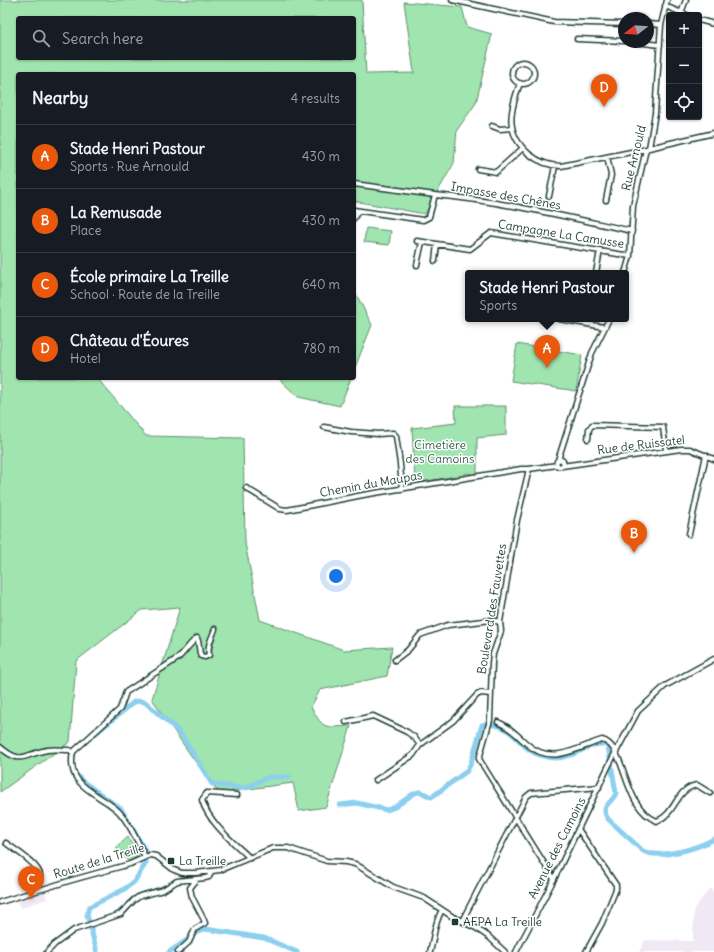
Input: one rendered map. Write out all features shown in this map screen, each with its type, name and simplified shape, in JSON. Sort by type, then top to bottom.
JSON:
[{"type":"street","points":[[452,0],[554,22],[618,24]]},
{"type":"street","name":"Rue Arnould","points":[[626,270],[630,256],[632,206],[655,113],[661,25],[667,0]]},
{"type":"street","points":[[681,12],[686,0]]},
{"type":"street","points":[[665,6],[679,12]]},
{"type":"street","points":[[702,21],[714,24]]},
{"type":"street","points":[[654,24],[661,25]]},
{"type":"street","points":[[577,39],[618,41]]},
{"type":"street","points":[[654,44],[660,45]]},
{"type":"street","points":[[526,62],[532,67],[534,74],[533,78],[527,83],[520,83],[514,78],[513,71],[519,63],[526,62]]},
{"type":"street","points":[[520,83],[514,98],[512,112],[512,128],[515,136],[523,148],[540,162],[555,166],[647,149],[714,133]]},
{"type":"street","points":[[492,126],[500,129],[512,128]]},
{"type":"street","points":[[478,169],[496,172],[523,148]]},
{"type":"street","points":[[606,200],[611,175],[607,157]]},
{"type":"street","points":[[548,196],[555,166]]},
{"type":"street","points":[[356,184],[435,195]]},
{"type":"street","name":"Impasse des Chênes","points":[[356,211],[423,220],[426,219],[431,213],[435,195],[548,213],[632,230]]},
{"type":"street","name":"Campagne La Camusse","points":[[418,264],[420,241],[470,249],[491,233],[630,256]]},
{"type":"street","points":[[435,261],[437,244]]},
{"type":"street","points":[[597,270],[600,250]]},
{"type":"street","points":[[576,322],[604,327]]},
{"type":"street","points":[[528,469],[560,463],[560,452],[592,353],[607,322]]},
{"type":"street","points":[[588,439],[589,429],[592,425],[663,427],[666,450]]},
{"type":"street","points":[[324,427],[351,432],[378,434],[393,433],[396,436],[402,489]]},
{"type":"street","name":"Rue de Ruissatel","points":[[560,463],[569,465],[666,450],[690,449],[714,459]]},
{"type":"street","points":[[689,534],[706,455]]},
{"type":"street","name":"Chemin du Maupas","points":[[246,488],[280,510],[287,510],[402,489],[528,469]]},
{"type":"street","name":"Boulevard des Fauvettes","points":[[528,469],[517,520],[500,622],[501,630],[493,654],[489,726],[479,759],[554,879]]},
{"type":"street","points":[[395,660],[408,650],[420,635],[448,626],[492,620],[500,622]]},
{"type":"street","points":[[146,856],[120,812],[84,787],[77,780],[72,772],[71,760],[73,752],[120,709],[126,692],[186,652],[194,640],[197,638],[202,656],[205,658],[209,655],[208,645],[215,629]]},
{"type":"street","name":"Avenue des Camoins","points":[[516,952],[554,879],[614,755],[638,711],[665,686],[714,659]]},
{"type":"street","points":[[376,780],[413,755],[420,745],[453,721],[478,695],[481,693],[490,694]]},
{"type":"street","points":[[346,722],[373,716],[407,732],[414,737],[420,745]]},
{"type":"street","points":[[498,722],[509,727],[530,746],[544,754],[561,755],[602,740],[609,744],[614,755],[622,766],[635,802],[650,818],[657,820],[664,818],[671,811],[683,790],[690,786],[697,785],[710,794]]},
{"type":"street","points":[[0,747],[9,754],[21,758],[47,750],[69,750],[73,752]]},
{"type":"street","points":[[462,921],[526,796],[531,793],[599,787]]},
{"type":"street","points":[[237,796],[207,793],[202,800],[204,806],[214,821],[250,858]]},
{"type":"street","points":[[578,829],[616,885],[616,889],[602,923],[586,952]]},
{"type":"street","points":[[6,843],[19,852],[38,870],[40,876],[33,888],[33,891]]},
{"type":"street","name":"Route de la Treille","points":[[0,902],[33,891],[130,864],[146,856],[156,856],[171,869],[182,873],[211,872],[226,868],[273,848],[282,847],[327,861],[355,864],[393,887],[424,898],[442,910],[476,928],[489,937],[505,952]]},
{"type":"street","points":[[47,952],[74,930],[121,914],[134,900],[140,896],[163,890],[177,881],[209,877],[211,872]]},
{"type":"street","points":[[178,952],[187,945],[195,929],[205,922],[190,890],[190,886],[197,879]]},
{"type":"street","points":[[430,952],[437,919],[442,910]]},
{"type":"shaded area","points":[[710,888],[714,893],[714,952],[639,952],[645,940],[693,941],[694,909]]},
{"type":"shaded area","points":[[44,890],[47,899],[20,908],[15,898]]},
{"type":"green space","points":[[0,0],[362,0],[366,74],[414,73],[404,2],[462,7],[467,27],[492,34],[476,103],[457,130],[454,163],[425,214],[356,201],[356,72],[16,72],[16,380],[99,380],[146,436],[243,438],[245,543],[260,620],[344,650],[392,647],[387,676],[320,690],[311,707],[319,720],[326,726],[351,726],[326,807],[299,811],[293,783],[219,793],[194,760],[152,699],[180,607],[142,610],[76,661],[70,742],[0,792]]},
{"type":"green space","points":[[366,228],[391,231],[389,245],[364,242]]},
{"type":"green space","points":[[356,294],[372,325],[356,365]]},
{"type":"green space","points":[[517,344],[582,355],[576,391],[511,381]]},
{"type":"green space","points":[[280,380],[350,380],[340,406],[298,397]]},
{"type":"green space","name":"Cimetière des Camoins","points":[[455,406],[506,406],[506,435],[477,438],[477,475],[472,476],[468,473],[464,474],[463,477],[458,478],[457,476],[415,483],[412,428],[456,423]]},
{"type":"green space","points":[[128,837],[139,856],[129,862],[116,848]]},
{"type":"waterway","points":[[96,733],[134,702],[145,702],[182,736],[212,784],[241,788],[247,787],[269,777],[289,777]]},
{"type":"waterway","points":[[340,805],[357,803],[387,810],[395,807],[418,792],[431,797],[433,796],[467,771],[471,763],[482,725],[491,724],[506,729],[530,750],[548,757],[559,758],[600,744],[608,746],[616,793],[607,805],[605,811],[608,819],[643,851],[669,854],[699,846],[714,839]]},
{"type":"waterway","points":[[77,775],[82,781],[121,809],[146,852],[146,863],[134,882],[123,890],[89,907],[87,915],[97,952]]},
{"type":"waterway","points":[[113,915],[135,896],[165,885],[175,879]]},
{"type":"waterway","points":[[198,932],[205,929],[264,938],[297,952]]},
{"type":"waterway","points":[[44,952],[52,943],[67,933]]},
{"type":"waterway","points":[[169,952],[187,940]]},
{"type":"place","name":"Château d'Éoures","points":[[604,107]]},
{"type":"place","name":"Stade Henri Pastour","points":[[547,368]]},
{"type":"place","name":"La Remusade","points":[[634,553]]},
{"type":"place","name":"La Treille","points":[[171,861]]},
{"type":"place","name":"École primaire La Treille","points":[[31,899]]},
{"type":"place","name":"AFPA La Treille","points":[[455,922]]}]
